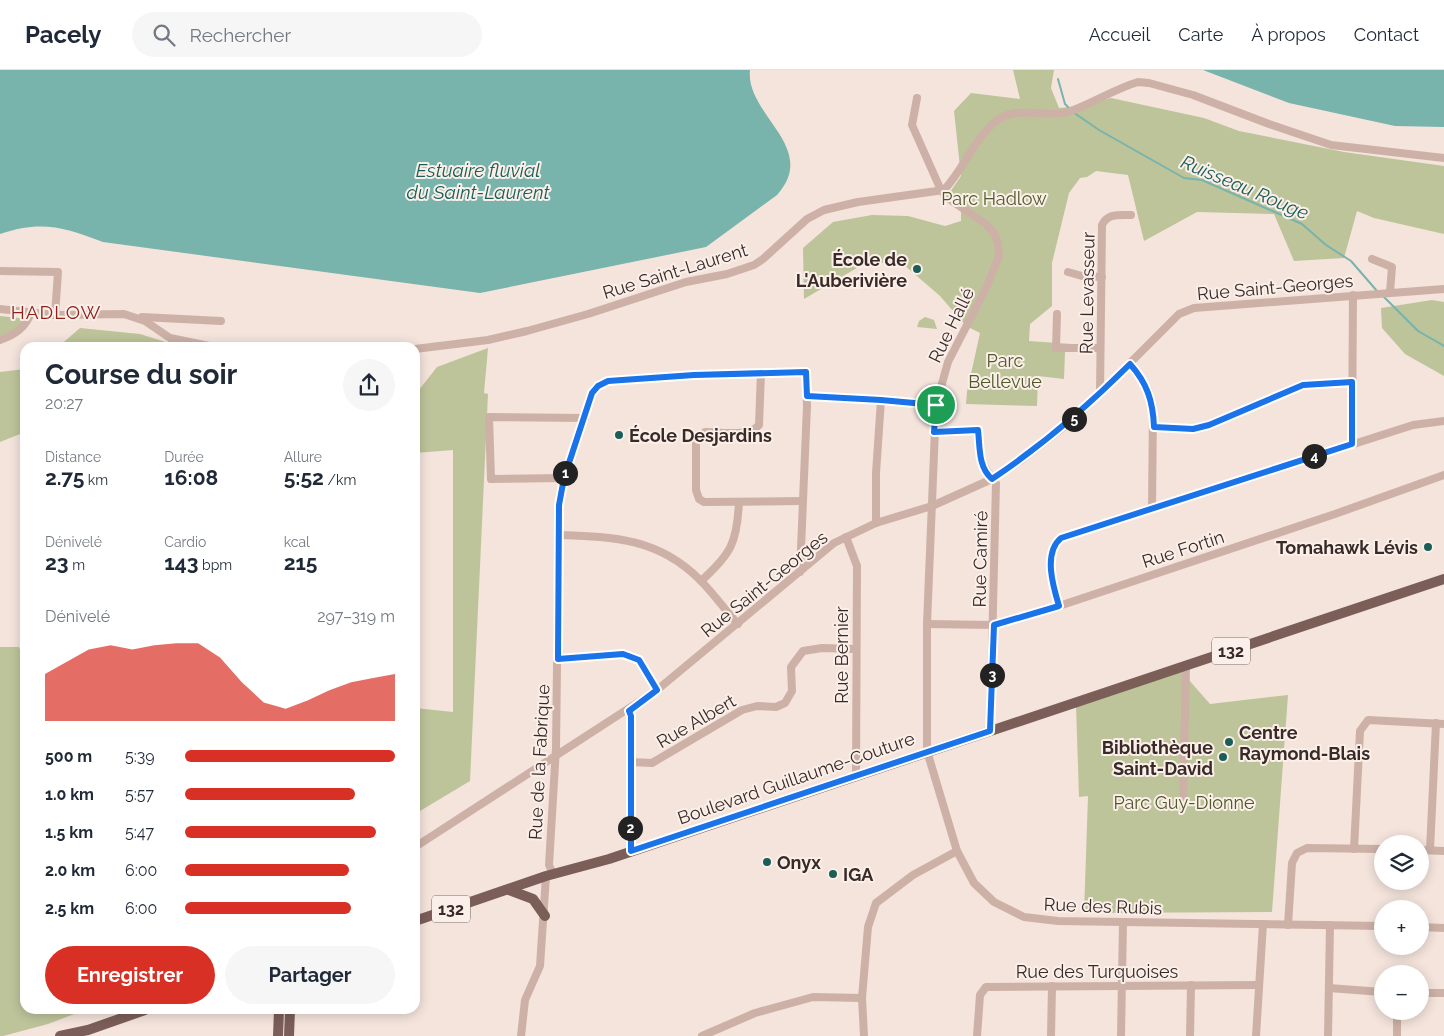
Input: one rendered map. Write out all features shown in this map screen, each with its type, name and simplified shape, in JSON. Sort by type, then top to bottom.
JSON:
[{"type":"main road","name":"Boulevard Guillaume-Couture","points":[[420,919],[549,875],[631,851],[1444,579]]},
{"type":"main road","points":[[509,890],[533,899],[545,916]]},
{"type":"main road","points":[[60,1036],[88,1030],[134,1014]]},
{"type":"main road","points":[[278,1036],[279,1014]]},
{"type":"main road","points":[[289,1036],[290,1014]]},
{"type":"street","points":[[941,190],[944,190],[951,182],[982,135],[996,121],[1010,114],[1068,112],[1124,86],[1138,82],[1149,83],[1193,95],[1331,145],[1444,158]]},
{"type":"street","name":"Rue Hallé","points":[[917,98],[912,124],[941,190],[951,201],[986,224],[994,233],[998,243],[999,256],[987,286],[948,362],[936,405],[927,624],[927,751]]},
{"type":"street","name":"Rue Saint-Laurent","points":[[420,348],[488,340],[527,331],[588,314],[686,282],[734,272],[754,265],[770,254],[806,219],[824,210],[858,202],[899,198],[941,190]]},
{"type":"street","name":"Rue Levasseur","points":[[1100,394],[1102,224],[1112,215],[1130,216]]},
{"type":"street","points":[[1372,259],[1392,267],[1390,292]]},
{"type":"street","points":[[0,271],[58,272],[55,315]]},
{"type":"street","points":[[1068,272],[1082,276],[1102,277]]},
{"type":"street","name":"Rue Saint-Georges","points":[[420,844],[629,711],[738,624],[834,543],[876,523],[932,506],[992,479],[1058,432],[1100,394],[1179,314],[1194,308],[1444,289]]},
{"type":"street","points":[[1352,444],[1353,296]]},
{"type":"street","points":[[0,309],[55,315],[115,313],[137,317],[221,321]]},
{"type":"street","points":[[0,340],[20,330],[26,324],[31,312]]},
{"type":"street","points":[[1057,314],[1056,348],[1100,348]]},
{"type":"street","points":[[137,317],[170,338],[190,342]]},
{"type":"street","points":[[1130,364],[1148,390],[1153,408],[1152,509]]},
{"type":"street","points":[[761,372],[759,425],[756,429],[748,432],[705,432],[699,436],[696,443],[696,490],[699,499],[704,502],[802,502]]},
{"type":"street","name":"Rue de la Fabrique","points":[[521,1036],[525,1000],[540,966],[549,875],[556,757],[559,505],[564,478],[592,393],[598,386],[608,381],[761,372],[806,372],[807,396]]},
{"type":"street","points":[[1154,427],[1193,429],[1209,425],[1303,385],[1352,382]]},
{"type":"street","points":[[800,572],[803,546],[802,502],[807,396],[936,405]]},
{"type":"street","points":[[876,523],[876,473],[881,400]]},
{"type":"street","points":[[564,478],[490,479],[490,417],[585,418]]},
{"type":"street","points":[[1059,606],[1052,582],[1052,548],[1061,538],[1413,425],[1444,421]]},
{"type":"street","name":"Rue Camiré","points":[[934,432],[978,430],[982,465],[986,474],[996,484],[990,731]]},
{"type":"street","name":"Rue Fortin","points":[[927,624],[994,625],[1059,606],[1335,514],[1444,475]]},
{"type":"street","points":[[701,581],[722,562],[732,546],[737,526],[739,502]]},
{"type":"street","points":[[558,535],[606,537],[633,541],[661,550],[682,563],[701,581],[738,624]]},
{"type":"street","name":"Rue Bernier","points":[[846,538],[857,566],[855,649],[856,775]]},
{"type":"street","name":"Rue Albert","points":[[632,762],[652,763],[742,710],[757,706],[776,707],[785,703],[792,692],[792,667],[803,651],[822,648],[855,649]]},
{"type":"street","points":[[558,659],[623,654],[639,660],[657,690]]},
{"type":"street","points":[[1183,805],[1186,666]]},
{"type":"street","points":[[629,711],[631,716],[632,762],[631,851]]},
{"type":"street","points":[[1354,849],[1360,731],[1363,724],[1368,720],[1440,724],[1430,850],[1444,851]]},
{"type":"street","name":"Rue des Rubis","points":[[927,751],[956,851],[974,883],[994,902],[1024,917],[1058,922],[1374,926]]},
{"type":"street","points":[[1288,925],[1292,863],[1297,853],[1307,848],[1374,849]]},
{"type":"street","points":[[864,1036],[862,998],[868,927],[876,903],[913,875],[956,851]]},
{"type":"street","points":[[1121,1036],[1123,922]]},
{"type":"street","points":[[1256,1036],[1263,924]]},
{"type":"street","points":[[1328,1036],[1330,926]]},
{"type":"street","points":[[1429,927],[1444,928]]},
{"type":"street","name":"Rue des Turquoises","points":[[977,1036],[980,995],[986,988],[1258,985]]},
{"type":"street","points":[[1051,1036],[1052,986]]},
{"type":"street","points":[[1190,1036],[1191,986]]},
{"type":"street","points":[[1329,988],[1374,991]]},
{"type":"street","points":[[1429,993],[1444,993]]},
{"type":"street","points":[[702,1036],[754,1013],[813,997],[862,998]]},
{"type":"street","points":[[1396,1036],[1397,1020]]},
{"type":"green space","points":[[1013,70],[1054,70],[1051,88],[1059,108],[1081,106],[1111,98],[1204,118],[1239,131],[1344,152],[1444,166],[1444,234],[1374,218],[1357,211],[1344,258],[1294,261],[1274,214],[1197,212],[1144,241],[1128,175],[1096,171],[1087,177],[1080,178],[1069,193],[1052,263],[1052,306],[1030,324],[1029,341],[1100,346],[1100,352],[1065,352],[1064,379],[1038,376],[1037,406],[966,404],[980,333],[966,326],[940,296],[903,264],[867,262],[804,299],[803,248],[833,222],[872,215],[908,216],[945,226],[961,221],[961,200],[950,192],[961,176],[954,111],[971,93],[1020,99]]},
{"type":"green space","points":[[1432,300],[1444,302],[1444,376],[1405,354],[1382,328],[1381,308]]},
{"type":"green space","points":[[0,316],[29,319],[0,340]]},
{"type":"green space","points":[[925,317],[934,320],[937,329],[917,327],[919,321]]},
{"type":"green space","points":[[80,328],[140,334],[166,342],[64,342]]},
{"type":"green space","points":[[488,348],[484,393],[488,394],[470,781],[420,811],[420,709],[453,712],[453,450],[420,453],[420,389],[437,367]]},
{"type":"green space","points":[[20,370],[20,434],[0,442],[0,372]]},
{"type":"green space","points":[[0,647],[19,647],[20,1014],[74,1014],[48,1024],[0,1036]]},
{"type":"green space","name":"Parc Guy-Dionne","points":[[1181,671],[1210,704],[1288,695],[1272,912],[1084,913],[1088,796],[1079,797],[1076,705]]},
{"type":"water","name":"Estuaire fluvial du Saint-Laurent","points":[[0,70],[750,70],[751,86],[758,102],[786,146],[790,162],[788,178],[777,195],[706,247],[480,293],[103,242],[76,232],[52,227],[28,227],[0,234]]},
{"type":"water","points":[[1203,70],[1444,70],[1444,127],[1395,126],[1289,103]]},
{"type":"waterway","name":"Ruisseau Rouge","points":[[1058,79],[1065,104],[1070,109]]},
{"type":"waterway","name":"Ruisseau Rouge","points":[[1073,112],[1099,130],[1184,178],[1202,180],[1302,224],[1326,245],[1351,261],[1377,291]]},
{"type":"waterway","name":"Ruisseau Rouge","points":[[1383,296],[1418,331],[1444,346]]},
{"type":"place","name":"École de L'Auberivière","points":[[917,269]]},
{"type":"place","name":"École Desjardins","points":[[619,435]]},
{"type":"place","name":"Tomahawk Lévis","points":[[1428,547]]},
{"type":"place","name":"Centre Raymond-Blais","points":[[1229,742]]},
{"type":"place","name":"Bibliothèque Saint-David","points":[[1223,757]]},
{"type":"place","name":"Onyx","points":[[767,862]]},
{"type":"place","name":"IGA","points":[[833,874]]},
{"type":"district","name":"HADLOW","points":[[56,312]]},
{"type":"route","points":[[1130,364],[1148,390],[1153,408],[1154,427],[1193,429],[1209,425],[1303,385],[1352,382],[1352,444],[1061,538],[1052,548],[1052,582],[1059,606],[994,625],[990,731],[631,851],[632,762],[631,716],[629,711],[657,690],[639,660],[623,654],[558,659],[559,505],[564,478],[592,393],[598,386],[608,381],[694,375],[806,372],[807,396],[936,405],[934,432],[978,430],[982,465],[986,474],[992,479],[1038,448],[1075,418],[1130,364]]},
{"type":"park label","name":"Parc Hadlow","points":[[994,198]]},
{"type":"park label","name":"Parc Bellevue","points":[[1005,370]]}]
